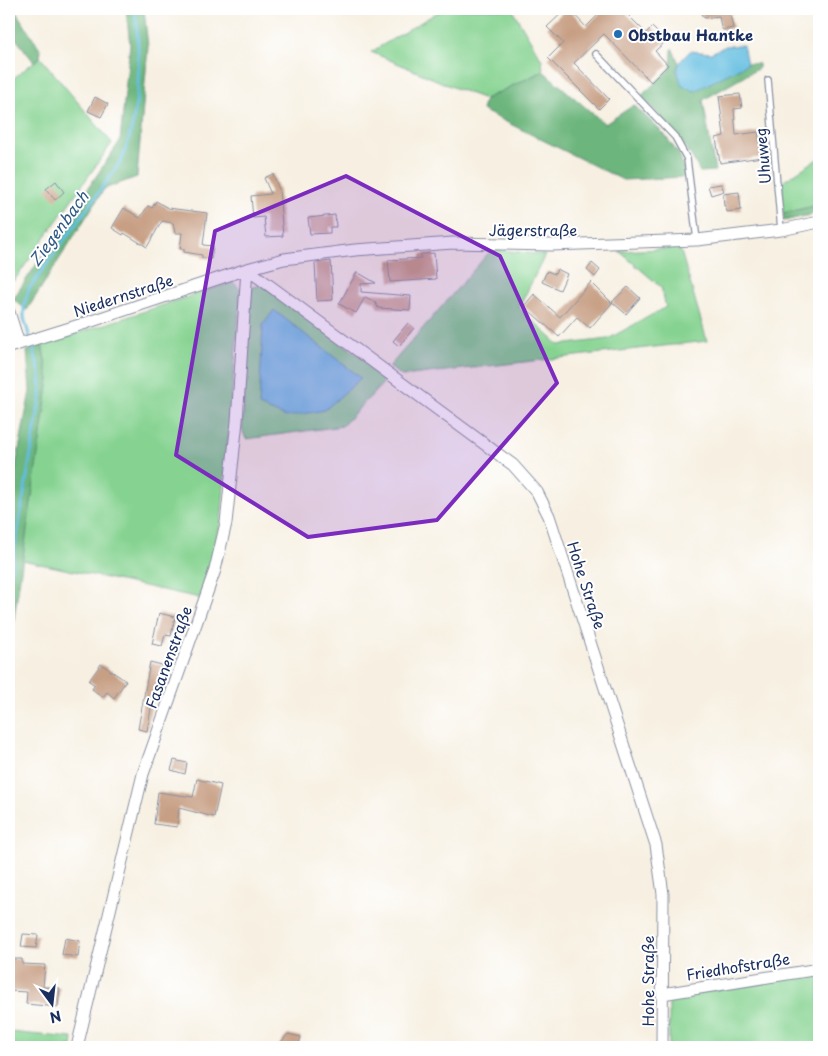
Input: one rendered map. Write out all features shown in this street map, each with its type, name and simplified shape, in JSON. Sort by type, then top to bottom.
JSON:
[{"type":"street","name":"Jägerstraße","points":[[247,269],[284,259],[355,250],[453,243],[551,245],[696,240],[781,230],[819,222]]},
{"type":"street","name":"Niedernstraße","points":[[17,345],[247,269]]},
{"type":"street","name":"Hohe Straße","points":[[247,269],[513,465],[538,492],[548,516],[656,845],[663,894],[662,1047]]},
{"type":"street","name":"Fasanenstraße","points":[[77,1047],[143,774],[215,570],[226,523],[237,421],[247,269]]},
{"type":"street","points":[[9,312],[17,345]]},
{"type":"street","name":"Friedhofstraße","points":[[662,994],[819,969]]},
{"type":"lane","points":[[596,54],[675,137],[688,159],[696,240]]},
{"type":"lane","name":"Uhuweg","points":[[768,80],[781,230]]},
{"type":"highlighted area","points":[[346,176],[500,256],[557,383],[437,520],[308,537],[176,455],[215,231]]},
{"type":"green space","points":[[9,9],[14,9],[41,50],[40,57],[34,62],[9,30]]},
{"type":"green space","points":[[126,9],[144,9],[148,47],[137,177],[104,189],[27,310],[13,299],[120,141],[130,44]]},
{"type":"green space","points":[[443,9],[512,9],[542,60],[543,71],[485,99],[371,52]]},
{"type":"green space","points":[[672,48],[679,63],[676,71],[695,90],[747,63],[759,64],[759,68],[703,100],[715,171],[700,172],[681,141],[641,96],[671,68]]},
{"type":"green space","points":[[40,57],[112,143],[14,281],[9,268],[9,82]]},
{"type":"green space","points":[[543,71],[605,124],[634,105],[664,134],[680,156],[686,177],[623,180],[482,110],[485,99]]},
{"type":"green space","points":[[819,158],[819,205],[783,213],[782,182]]},
{"type":"green space","points":[[819,205],[819,213],[784,221],[783,213]]},
{"type":"green space","points":[[680,248],[707,341],[402,376],[389,367],[492,249],[545,255],[519,308],[559,345],[608,339],[666,307],[661,287],[619,251]]},
{"type":"green space","points":[[233,282],[241,290],[221,522],[200,598],[22,560],[49,379],[42,345]]},
{"type":"green space","points":[[262,285],[389,377],[342,426],[246,439],[242,429],[252,287]]},
{"type":"green space","points":[[42,345],[49,379],[9,653],[9,502],[30,391],[27,351]]},
{"type":"green space","points":[[819,973],[819,1047],[669,1047],[669,1003],[677,996]]},
{"type":"green space","points":[[9,1032],[73,1038],[72,1047],[9,1047]]},
{"type":"water","points":[[743,45],[747,64],[695,91],[682,86],[678,67],[679,63],[690,51],[711,53],[726,46]]},
{"type":"water","points":[[274,310],[361,378],[325,410],[286,417],[259,406],[263,325]]},
{"type":"building","points":[[566,9],[569,9],[586,27],[604,9],[622,9],[646,33],[652,27],[666,41],[655,51],[668,65],[651,82],[604,34],[574,63],[609,99],[599,109],[548,58],[563,43],[547,27]]},
{"type":"building","points":[[701,9],[733,9],[733,13],[730,14],[733,28],[723,30],[719,16],[705,18],[702,16]]},
{"type":"building","points":[[740,94],[742,108],[734,109],[736,135],[758,132],[762,157],[720,163],[716,138],[724,136],[719,96]]},
{"type":"building","points":[[95,97],[108,104],[101,117],[88,111]]},
{"type":"building","points":[[273,174],[279,190],[283,236],[266,237],[264,217],[253,218],[251,196],[271,194],[264,178]]},
{"type":"building","points":[[56,181],[64,192],[55,200],[46,189]]},
{"type":"building","points":[[721,184],[724,191],[711,195],[708,186]]},
{"type":"building","points":[[739,192],[741,210],[727,212],[726,206],[724,206],[723,194]]},
{"type":"building","points":[[156,201],[168,208],[207,213],[203,245],[213,246],[211,259],[202,258],[202,255],[184,252],[184,249],[180,249],[182,233],[175,233],[173,223],[162,221],[147,247],[112,228],[124,208],[140,218],[148,206],[152,208]]},
{"type":"building","points":[[335,215],[336,227],[330,227],[330,233],[310,234],[308,218]]},
{"type":"building","points":[[434,253],[436,279],[390,282],[388,260],[421,258],[421,254]]},
{"type":"building","points":[[331,261],[333,300],[317,301],[315,263]]},
{"type":"building","points":[[592,263],[600,270],[595,277],[587,270]]},
{"type":"building","points":[[557,269],[567,274],[560,290],[542,282],[547,271],[555,274]]},
{"type":"building","points":[[357,272],[376,283],[361,284],[361,292],[411,296],[410,310],[378,308],[375,302],[365,297],[356,313],[339,304]]},
{"type":"building","points":[[591,282],[612,303],[590,328],[577,317],[559,337],[524,306],[534,294],[560,317]]},
{"type":"building","points":[[628,287],[640,298],[626,314],[612,302]]},
{"type":"building","points":[[408,323],[414,328],[399,346],[393,341]]},
{"type":"building","points":[[159,613],[175,617],[171,636],[165,635],[162,646],[152,644]]},
{"type":"building","points":[[150,662],[162,665],[160,673],[169,675],[161,700],[154,699],[152,703],[147,731],[138,729]]},
{"type":"building","points":[[101,664],[126,681],[114,698],[107,692],[103,697],[92,689],[95,685],[89,681]]},
{"type":"building","points":[[174,760],[187,763],[185,774],[171,770]]},
{"type":"building","points":[[197,779],[221,785],[214,817],[179,808],[177,827],[154,824],[158,792],[193,797]]},
{"type":"building","points":[[23,934],[38,935],[36,948],[21,947]]},
{"type":"building","points":[[65,938],[80,941],[78,957],[62,955]]},
{"type":"building","points":[[9,959],[22,959],[22,964],[45,965],[43,987],[60,988],[58,1007],[26,1004],[27,992],[9,991]]},
{"type":"building","points":[[288,1034],[301,1037],[298,1047],[277,1047]]},
{"type":"waterway","name":"Ziegenbach","points":[[9,583],[41,394],[40,372],[24,318],[24,305],[29,289],[122,160],[133,123],[138,85],[139,66],[135,9]]},
{"type":"place","name":"Obstbau Hantke","points":[[618,34]]}]
